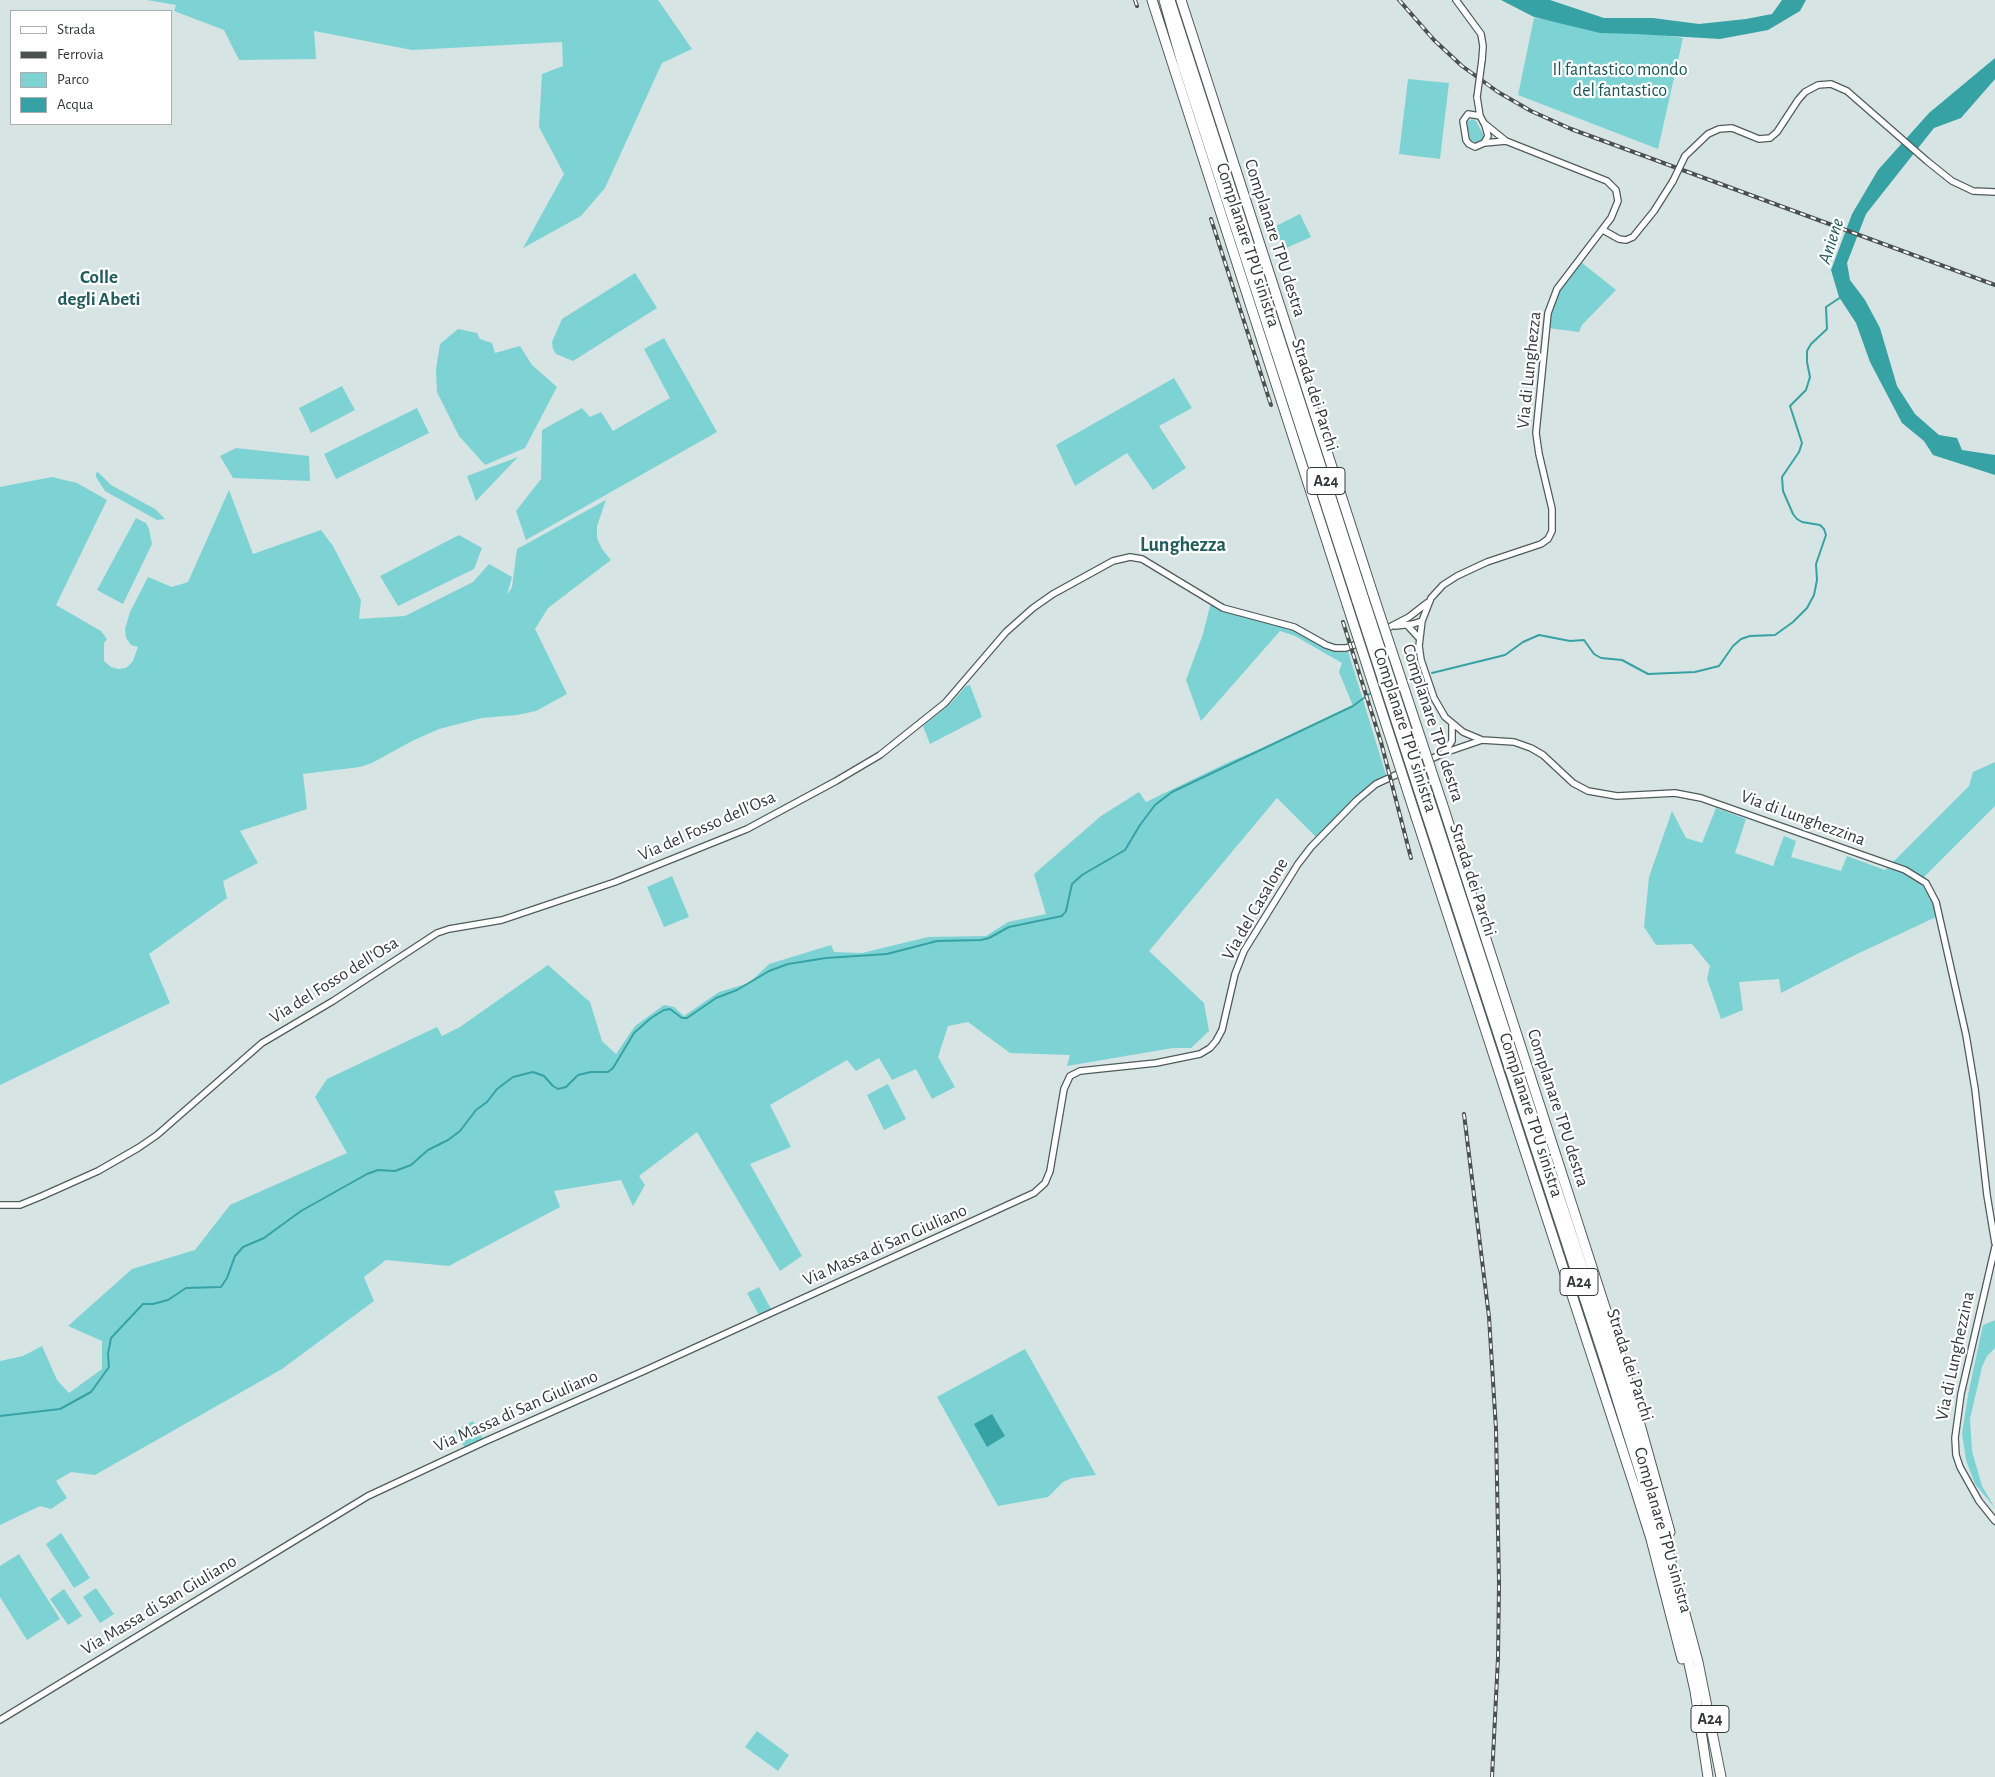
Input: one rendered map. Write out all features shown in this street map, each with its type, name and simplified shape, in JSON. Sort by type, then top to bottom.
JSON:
[{"type":"highway","name":"Complanare TPU sinistra","points":[[1152,0],[1220,215],[1648,1531],[1675,1632],[1705,1759]]},
{"type":"highway","name":"Strada dei Parchi","points":[[1164,0],[1171,13],[1360,600],[1614,1364],[1650,1485],[1698,1662],[1722,1777]]},
{"type":"highway","name":"Strada dei Parchi","points":[[1170,0],[1171,13]]},
{"type":"highway","name":"Complanare TPU destra","points":[[1182,4],[1622,1360],[1655,1474],[1689,1610],[1698,1662]]},
{"type":"highway","name":"Strada dei Parchi","points":[[1430,812],[1642,1479],[1682,1632],[1708,1777]]},
{"type":"street","points":[[1456,0],[1481,34],[1483,44],[1477,97],[1471,114]]},
{"type":"street","points":[[1603,230],[1617,239],[1625,240],[1631,238],[1654,211],[1673,181],[1685,156],[1708,134],[1719,128],[1732,128],[1759,139],[1770,138],[1777,132],[1803,94],[1812,88],[1825,84],[1843,88],[1949,179],[1963,187],[1980,192],[1995,192]]},
{"type":"street","points":[[1477,97],[1480,116],[1485,124],[1488,136],[1484,143]]},
{"type":"street","points":[[1480,116],[1466,115],[1463,120],[1469,144],[1478,146],[1484,143],[1506,141]]},
{"type":"street","points":[[1485,124],[1506,141]]},
{"type":"street","name":"Via di Lunghezza","points":[[1428,602],[1440,588],[1457,576],[1487,562],[1541,544],[1551,533],[1553,522],[1552,509],[1536,433],[1547,320],[1552,300],[1558,289],[1613,216],[1618,203],[1617,193],[1613,186],[1603,179],[1506,141]]},
{"type":"street","name":"Via del Fosso dell'Osa","points":[[0,1205],[17,1205],[34,1200],[98,1170],[138,1148],[157,1135],[258,1046],[333,1001],[434,934],[446,929],[502,920],[624,878],[744,831],[836,781],[880,755],[945,703],[1006,632],[1033,608],[1050,596],[1115,560],[1130,557],[1142,559],[1216,605],[1235,612],[1294,627],[1333,647],[1344,648],[1354,646],[1394,626],[1428,602]]},
{"type":"street","name":"Via di Lunghezzina","points":[[1428,602],[1419,638],[1421,660],[1431,692],[1440,710],[1452,725],[1463,732],[1482,740],[1514,742],[1529,746],[1543,755],[1573,782],[1591,792],[1617,796],[1679,794],[1701,798],[1907,871],[1926,883],[1936,902],[1966,1035],[1995,1243]]},
{"type":"street","points":[[1409,617],[1422,621]]},
{"type":"street","points":[[1394,626],[1422,621]]},
{"type":"street","points":[[1407,625],[1419,638]]},
{"type":"street","points":[[1452,725],[1452,741]]},
{"type":"street","points":[[1444,753],[1452,741],[1463,732]]},
{"type":"street","points":[[1460,748],[1463,732]]},
{"type":"street","name":"Via del Casalone","points":[[1053,1161],[1064,1092],[1070,1076],[1078,1072],[1156,1063],[1200,1054],[1210,1048],[1218,1039],[1223,1028],[1235,974],[1242,954],[1305,854],[1370,788],[1398,773],[1444,753],[1482,740]]},
{"type":"street","name":"Via Massa di San Giuliano","points":[[0,1720],[363,1499],[486,1441],[1029,1196],[1037,1191],[1046,1181],[1053,1161]]},
{"type":"street","name":"Via di Lunghezzina","points":[[1995,1247],[1961,1394],[1955,1435],[1960,1467],[1979,1501],[1995,1521]]},
{"type":"green space","points":[[147,0],[658,0],[692,49],[662,63],[605,188],[581,216],[523,248],[564,174],[539,127],[542,74],[563,66],[562,42],[412,50],[314,31],[316,59],[239,60],[224,30],[174,11],[176,5]]},
{"type":"green space","name":"Il fantastico mondo del fantastico","points":[[1534,18],[1683,38],[1658,149],[1518,95]]},
{"type":"green space","points":[[1408,79],[1449,83],[1440,159],[1399,154]]},
{"type":"green space","points":[[1472,119],[1476,121],[1483,134],[1483,138],[1479,142],[1474,142],[1470,139],[1467,122]]},
{"type":"green space","points":[[1300,214],[1311,237],[1284,249],[1274,227]]},
{"type":"green space","points":[[1581,262],[1616,290],[1582,325],[1579,332],[1548,328],[1550,313],[1558,291]]},
{"type":"green space","points":[[635,273],[657,308],[573,361],[556,354],[552,342],[562,319]]},
{"type":"green space","points":[[458,329],[477,333],[480,339],[492,343],[495,353],[520,346],[532,365],[557,387],[525,448],[485,465],[459,436],[437,392],[436,369],[440,344]]},
{"type":"green space","points":[[664,338],[717,432],[526,540],[516,511],[541,479],[542,430],[582,408],[590,417],[601,412],[613,431],[670,398],[644,349]]},
{"type":"green space","points":[[1174,378],[1192,408],[1159,426],[1186,468],[1153,490],[1127,453],[1075,486],[1056,445]]},
{"type":"green space","points":[[342,386],[355,410],[311,433],[299,408]]},
{"type":"green space","points":[[417,408],[429,433],[336,479],[324,454]]},
{"type":"green space","points":[[236,448],[309,456],[310,481],[233,478],[220,456]]},
{"type":"green space","points":[[518,457],[476,501],[467,476]]},
{"type":"green space","points":[[98,472],[111,485],[155,509],[165,519],[157,520],[105,491],[96,477]]},
{"type":"green space","points":[[52,477],[77,483],[107,500],[56,605],[101,631],[107,639],[104,643],[104,661],[111,667],[118,669],[126,668],[133,661],[138,647],[131,645],[126,638],[125,629],[130,612],[148,577],[172,587],[188,582],[229,490],[253,554],[321,530],[333,546],[361,600],[359,619],[405,616],[473,582],[489,564],[512,577],[507,595],[512,587],[517,549],[606,500],[597,526],[597,538],[602,549],[611,560],[548,608],[535,629],[567,694],[536,711],[517,715],[482,718],[439,729],[412,741],[372,763],[360,767],[303,774],[307,809],[240,831],[258,863],[223,881],[227,898],[149,954],[170,1003],[0,1085],[0,487]]},
{"type":"green space","points":[[136,518],[146,523],[152,544],[123,604],[97,590]]},
{"type":"green space","points":[[459,535],[482,548],[474,569],[398,606],[380,576]]},
{"type":"green space","points":[[1211,602],[1285,625],[1324,643],[1347,648],[1387,778],[1319,840],[1277,798],[1149,951],[1204,1003],[1209,1031],[1191,1048],[1173,1048],[1067,1066],[1070,1055],[1010,1053],[968,1022],[948,1026],[938,1057],[955,1087],[932,1099],[916,1069],[892,1080],[879,1058],[856,1071],[847,1060],[770,1105],[791,1147],[750,1164],[802,1256],[780,1271],[697,1132],[639,1176],[645,1185],[633,1206],[621,1180],[554,1191],[560,1207],[449,1266],[386,1260],[364,1277],[374,1301],[282,1369],[95,1475],[71,1472],[56,1481],[67,1498],[51,1509],[40,1506],[0,1525],[0,1361],[23,1356],[42,1346],[57,1380],[69,1393],[102,1369],[102,1341],[68,1326],[132,1269],[195,1250],[230,1205],[347,1153],[315,1097],[327,1079],[437,1027],[442,1036],[460,1027],[548,965],[590,1002],[602,1041],[616,1054],[635,1026],[664,1005],[674,1007],[684,1016],[719,992],[749,983],[769,964],[831,945],[834,952],[862,953],[928,937],[986,936],[1008,922],[1046,914],[1034,874],[1101,816],[1139,792],[1146,802],[1353,706],[1339,672],[1342,663],[1295,636],[1280,631],[1201,721],[1186,680],[1203,634]]},
{"type":"green space","points":[[970,685],[982,717],[930,744],[923,726],[950,704],[966,686]]},
{"type":"green space","points":[[1995,762],[1995,806],[1919,882],[1930,894],[1936,917],[1855,955],[1781,993],[1779,979],[1739,982],[1743,1010],[1721,1019],[1707,979],[1710,966],[1692,944],[1656,945],[1644,927],[1649,877],[1672,811],[1686,838],[1702,843],[1716,808],[1746,819],[1735,853],[1773,866],[1784,836],[1796,841],[1791,857],[1841,871],[1847,856],[1885,870],[1969,786],[1973,772]]},
{"type":"green space","points":[[672,876],[689,917],[664,927],[647,887]]},
{"type":"green space","points":[[888,1084],[906,1119],[884,1130],[867,1095]]},
{"type":"green space","points":[[759,1287],[771,1309],[759,1315],[747,1293]]},
{"type":"green space","points":[[1995,1320],[1995,1348],[1987,1356],[1982,1367],[1970,1419],[1972,1451],[1982,1486],[1995,1508],[1975,1484],[1966,1460],[1962,1434],[1983,1325]]},
{"type":"green space","points":[[1025,1349],[1096,1475],[1072,1478],[1063,1482],[1048,1497],[998,1506],[937,1397]]},
{"type":"green space","points":[[473,1421],[483,1439],[465,1448],[454,1431]]},
{"type":"green space","points":[[61,1533],[90,1578],[74,1588],[46,1544]]},
{"type":"green space","points":[[19,1554],[60,1619],[27,1640],[0,1597],[0,1566]]},
{"type":"green space","points":[[96,1588],[114,1614],[100,1623],[83,1597]]},
{"type":"green space","points":[[64,1589],[82,1616],[68,1625],[50,1599]]},
{"type":"green space","points":[[757,1731],[789,1755],[778,1771],[745,1747]]},
{"type":"water","points":[[1501,0],[1550,0],[1604,18],[1653,18],[1699,24],[1772,14],[1782,0],[1806,0],[1800,11],[1768,30],[1720,39],[1600,33],[1534,17]]},
{"type":"water","points":[[1995,58],[1995,79],[1961,118],[1934,128],[1866,214],[1847,263],[1850,280],[1865,300],[1880,328],[1897,386],[1915,414],[1939,435],[1957,438],[1962,450],[1995,455],[1995,475],[1933,455],[1924,441],[1902,423],[1870,362],[1856,323],[1839,297],[1831,270],[1852,214],[1878,170],[1929,113]]},
{"type":"water","points":[[992,1414],[1005,1436],[987,1447],[974,1424]]},
{"type":"waterway","points":[[1432,673],[1505,655],[1523,642],[1539,635],[1570,641],[1584,640],[1594,654],[1601,658],[1622,660],[1648,674],[1695,672],[1719,666],[1733,646],[1741,639],[1750,636],[1775,635],[1793,622],[1807,608],[1814,595],[1817,580],[1816,564],[1826,535],[1820,525],[1802,522],[1797,519],[1783,491],[1782,477],[1799,452],[1802,443],[1790,406],[1806,390],[1810,377],[1807,351],[1811,344],[1827,329],[1826,307],[1841,297]]},
{"type":"waterway","points":[[1404,680],[1423,675]]},
{"type":"waterway","points":[[0,1416],[60,1409],[91,1392],[109,1367],[108,1354],[111,1338],[143,1304],[153,1304],[168,1300],[186,1288],[221,1287],[227,1278],[235,1256],[243,1247],[264,1238],[301,1211],[367,1174],[378,1170],[395,1171],[411,1165],[428,1150],[448,1140],[460,1131],[476,1110],[487,1102],[497,1089],[513,1077],[533,1072],[544,1076],[558,1089],[566,1087],[578,1075],[591,1072],[608,1072],[613,1068],[634,1033],[651,1018],[664,1010],[670,1009],[682,1018],[687,1018],[716,998],[737,990],[769,971],[788,964],[826,958],[887,954],[937,941],[981,940],[989,938],[1009,927],[1062,916],[1066,911],[1072,884],[1082,875],[1125,850],[1155,805],[1172,792],[1353,706],[1372,692]]},
{"type":"railway","points":[[1135,0],[1137,6]]},
{"type":"railway","points":[[1399,0],[1434,40],[1462,66],[1498,92],[1531,111],[1571,129],[1995,285]]},
{"type":"railway","points":[[1211,219],[1271,405]]},
{"type":"railway","points":[[1343,622],[1381,742],[1411,858]]},
{"type":"railway","points":[[1464,1114],[1489,1317],[1496,1429],[1499,1584],[1498,1658],[1492,1777]]},
{"type":"district","name":"Colle degli Abeti","points":[[99,288]]},
{"type":"district","name":"Lunghezza","points":[[1183,545]]},
{"type":"water label","name":"Aniene","points":[[1831,241]]}]
